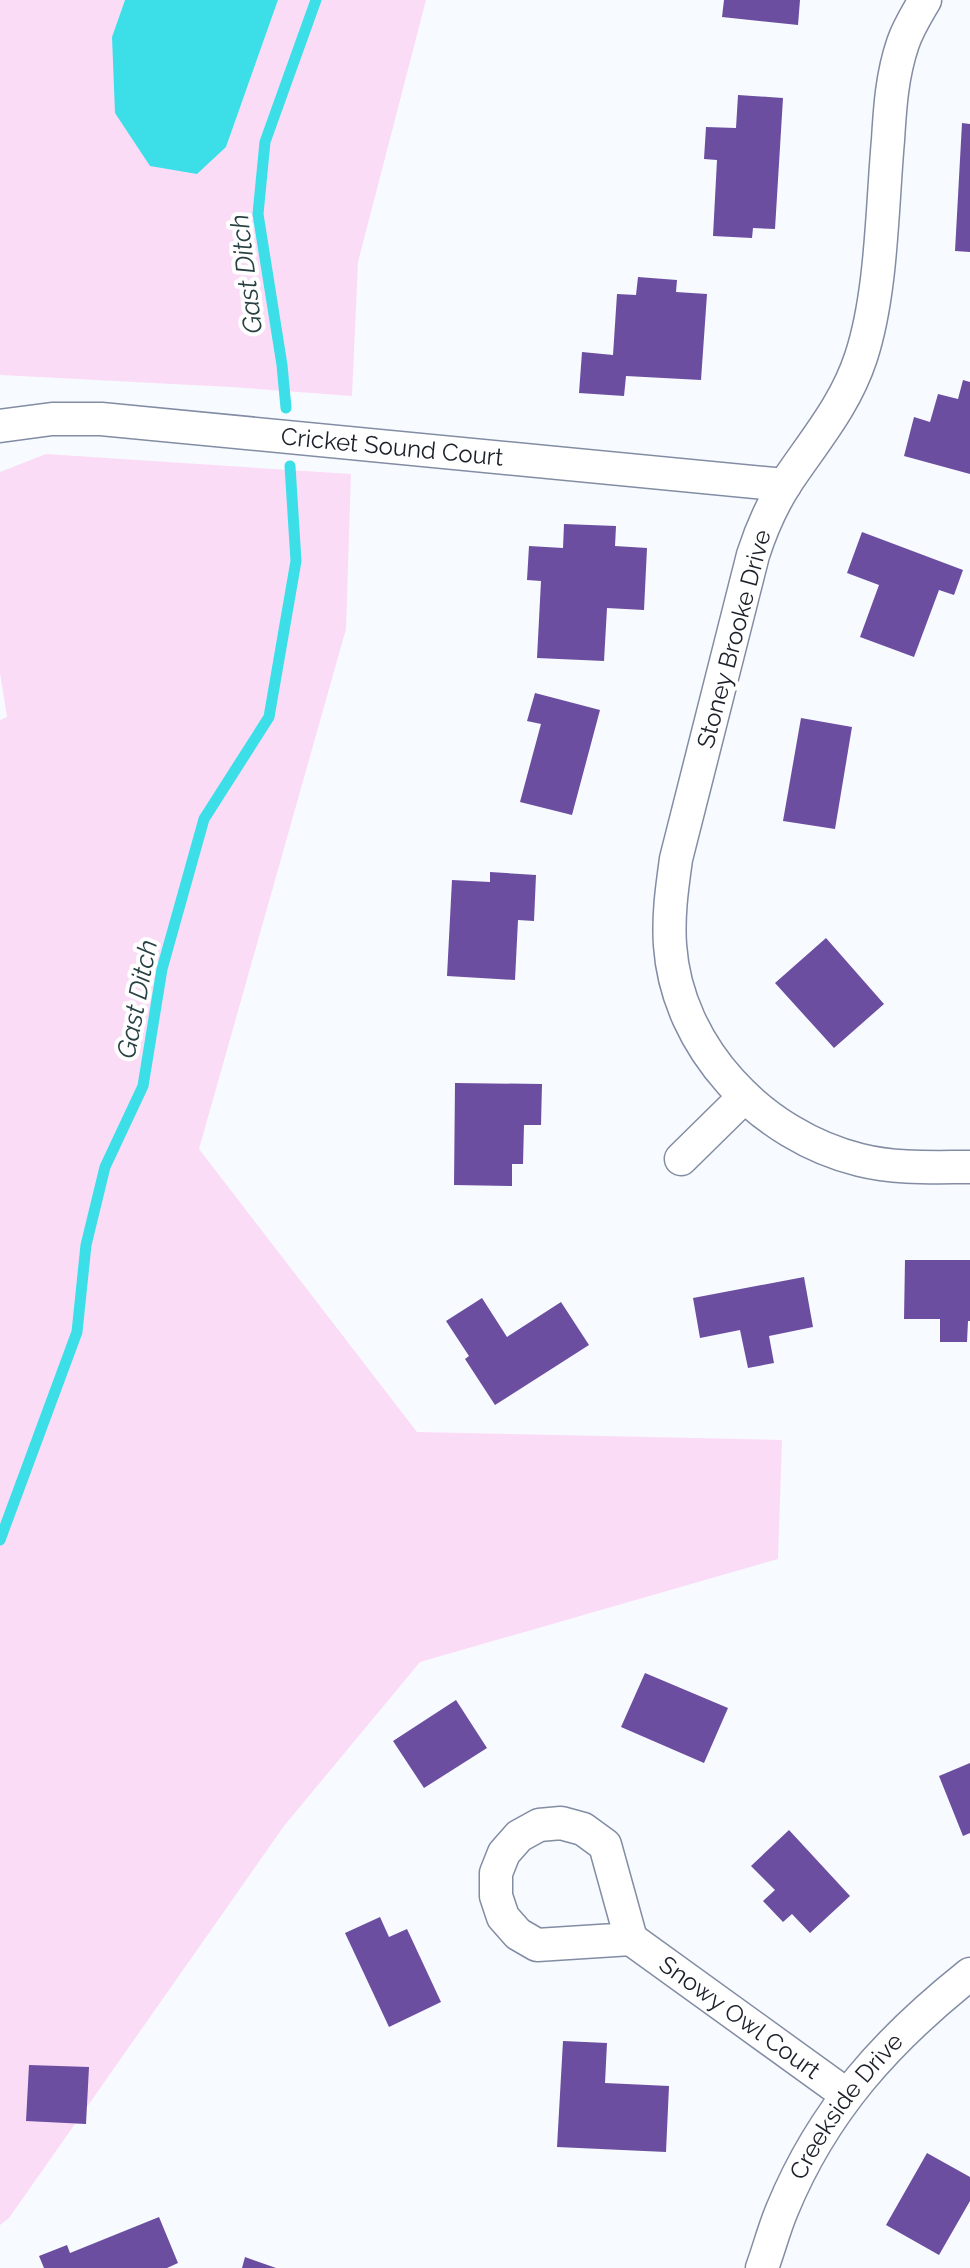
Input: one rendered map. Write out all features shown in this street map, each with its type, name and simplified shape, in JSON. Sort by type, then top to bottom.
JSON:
[{"type":"street","name":"Stoney Brooke Drive","points":[[925,0],[903,44],[892,87],[876,278],[871,318],[861,358],[841,404],[785,485],[761,531],[753,555],[676,859],[669,902],[670,947],[679,990],[695,1032],[718,1068],[744,1097],[779,1125],[818,1146],[861,1160],[905,1166],[970,1167]]},
{"type":"street","name":"Cricket Sound Court","points":[[0,426],[52,419],[101,419],[785,485]]},
{"type":"street","points":[[681,1159],[744,1097]]},
{"type":"street","points":[[561,1823],[593,1834],[605,1845],[631,1939],[537,1945],[518,1934],[503,1917],[496,1896],[496,1873],[504,1853],[519,1836],[539,1825],[561,1823]]},
{"type":"street","name":"Snowy Owl Court","points":[[631,1939],[847,2095]]},
{"type":"street","name":"Creekside Drive","points":[[762,2268],[781,2211],[802,2168],[847,2095],[877,2057],[925,2010],[970,1974]]},
{"type":"shaded area","points":[[0,0],[125,0],[112,38],[226,147],[278,0],[426,0],[358,262],[352,396],[0,375]]},
{"type":"shaded area","points":[[46,454],[351,474],[346,629],[199,1149],[417,1432],[782,1440],[778,1559],[420,1662],[284,1826],[9,2218],[0,2225],[0,720],[7,717],[0,673],[0,472]]},
{"type":"water","points":[[125,0],[278,0],[226,147],[197,174],[150,166],[115,113],[112,37]]},
{"type":"building","points":[[724,0],[800,0],[798,25],[722,17]]},
{"type":"building","points":[[738,95],[783,98],[775,229],[753,228],[752,238],[713,236],[717,160],[704,159],[706,127],[736,128]]},
{"type":"building","points":[[962,123],[970,124],[970,252],[955,251]]},
{"type":"building","points":[[638,277],[677,280],[676,292],[707,294],[701,380],[626,376],[624,396],[579,393],[582,352],[613,355],[617,294],[636,295]]},
{"type":"building","points":[[963,380],[970,382],[970,474],[904,456],[914,417],[930,422],[938,394],[958,399]]},
{"type":"building","points":[[564,524],[616,526],[615,546],[647,548],[644,610],[607,608],[604,661],[537,658],[541,581],[527,580],[529,546],[563,548]]},
{"type":"building","points":[[862,532],[963,570],[954,595],[939,590],[914,657],[860,637],[879,585],[847,573]]},
{"type":"building","points":[[535,693],[600,710],[572,815],[520,802],[541,724],[527,721]]},
{"type":"building","points":[[801,718],[852,727],[835,829],[783,821]]},
{"type":"building","points":[[490,872],[536,875],[534,921],[518,920],[515,980],[447,976],[452,880],[490,882]]},
{"type":"building","points":[[826,938],[884,1004],[834,1048],[775,983]]},
{"type":"building","points":[[455,1083],[542,1084],[541,1125],[524,1125],[523,1164],[512,1164],[512,1186],[454,1185]]},
{"type":"building","points":[[905,1260],[970,1260],[967,1342],[940,1342],[940,1319],[904,1319]]},
{"type":"building","points":[[804,1277],[813,1327],[769,1336],[774,1363],[748,1368],[740,1330],[700,1338],[693,1298]]},
{"type":"building","points":[[482,1298],[507,1337],[561,1302],[589,1345],[495,1405],[465,1359],[469,1356],[446,1321]]},
{"type":"building","points":[[645,1673],[728,1708],[704,1763],[621,1727]]},
{"type":"building","points":[[456,1700],[487,1748],[424,1788],[393,1741]]},
{"type":"building","points":[[970,1763],[970,1833],[963,1836],[939,1776]]},
{"type":"building","points":[[789,1830],[850,1896],[810,1933],[792,1914],[783,1922],[763,1901],[775,1890],[751,1866]]},
{"type":"building","points":[[380,1917],[389,1937],[407,1929],[441,2002],[389,2027],[345,1933]]},
{"type":"building","points":[[563,2041],[607,2043],[605,2083],[669,2086],[666,2152],[557,2147]]},
{"type":"building","points":[[29,2065],[89,2067],[86,2124],[26,2121]]},
{"type":"building","points":[[927,2153],[970,2177],[970,2201],[939,2255],[886,2225]]},
{"type":"building","points":[[159,2217],[178,2263],[167,2268],[44,2268],[39,2256],[67,2245],[70,2253]]},
{"type":"building","points":[[245,2257],[276,2268],[242,2268]]},
{"type":"waterway","name":"Gast Ditch","points":[[286,408],[258,214],[265,142],[316,0]]},
{"type":"waterway","name":"Gast Ditch","points":[[0,1540],[77,1332],[86,1245],[105,1167],[143,1086],[162,969],[204,819],[269,717],[296,561],[290,466]]}]
